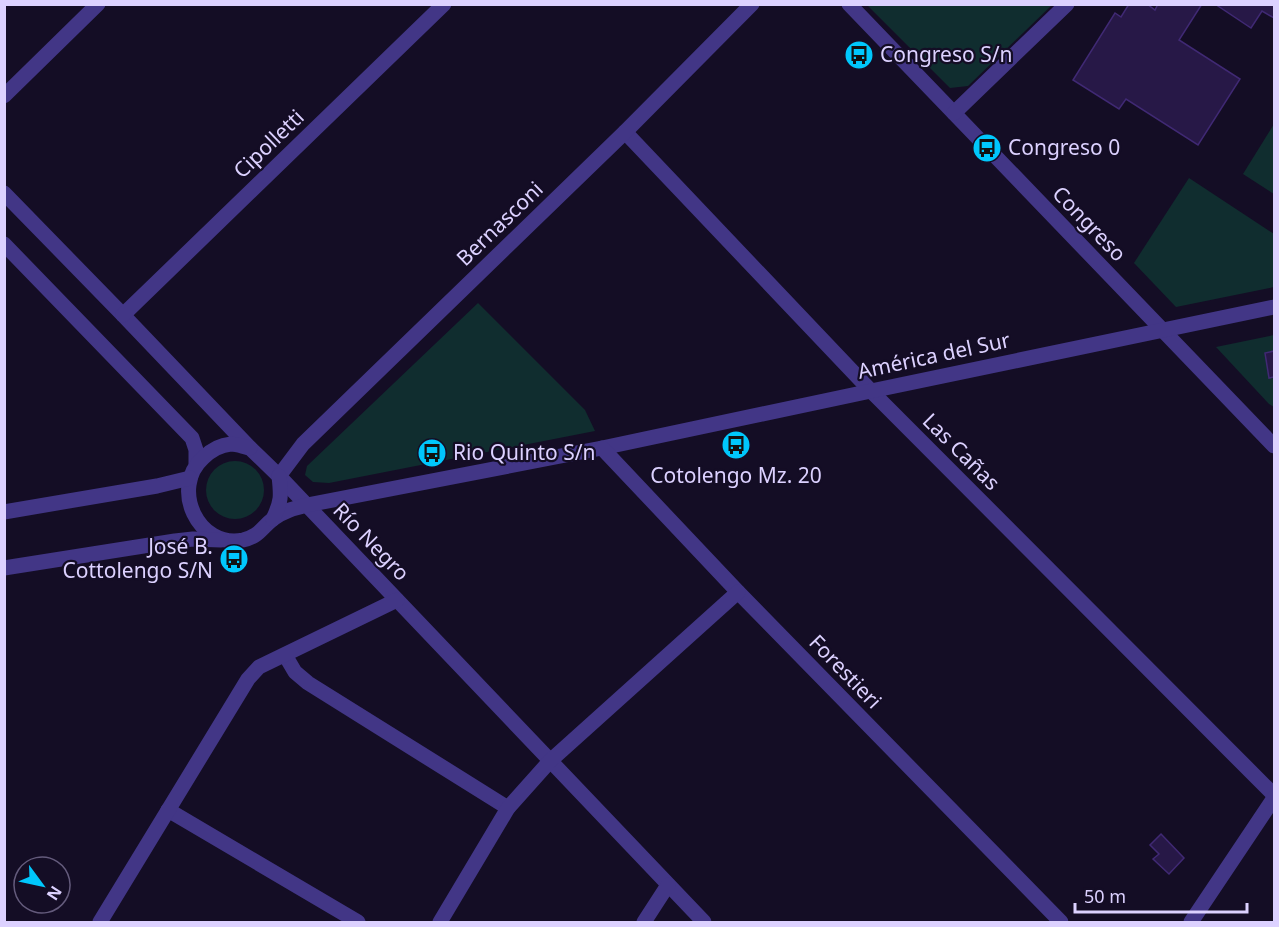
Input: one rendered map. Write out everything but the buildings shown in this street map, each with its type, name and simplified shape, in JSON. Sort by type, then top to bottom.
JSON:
[{"type":"street","points":[[4,96],[98,4]]},
{"type":"street","name":"Cipolletti","points":[[123,315],[444,4]]},
{"type":"street","name":"Bernasconi","points":[[279,476],[303,444],[625,132],[752,4]]},
{"type":"street","name":"Congreso","points":[[849,4],[1162,330],[1268,434],[1275,446]]},
{"type":"street","points":[[954,113],[1067,4]]},
{"type":"street","name":"Las Cañas","points":[[625,132],[871,391],[1275,796]]},
{"type":"street","name":"Río Negro","points":[[4,193],[307,505],[704,922]]},
{"type":"street","points":[[4,244],[192,438],[196,450],[193,471],[188,483],[191,510],[198,523],[212,535],[227,540]]},
{"type":"street","name":"América del Sur","points":[[273,519],[288,510],[307,505],[602,448],[1275,307]]},
{"type":"street","points":[[4,512],[157,486],[193,471],[211,450],[232,444],[250,448]]},
{"type":"street","name":"Forestieri","points":[[602,448],[738,592],[1061,922]]},
{"type":"street","points":[[4,568],[175,540],[242,540],[259,533],[273,519],[281,497],[279,476]]},
{"type":"street","points":[[440,922],[508,808],[550,761],[738,592]]},
{"type":"street","points":[[100,922],[248,679],[259,667],[397,600]]},
{"type":"street","points":[[285,655],[296,672],[308,683],[508,808]]},
{"type":"street","points":[[1191,922],[1275,796]]},
{"type":"street","points":[[168,810],[358,922]]},
{"type":"street","points":[[644,922],[668,885]]},
{"type":"green space","points":[[867,5],[1052,5],[968,86],[950,88]]},
{"type":"green space","points":[[1274,124],[1274,194],[1243,174]]},
{"type":"green space","points":[[1189,178],[1274,234],[1274,287],[1176,307],[1134,263]]},
{"type":"green space","points":[[478,303],[585,410],[595,431],[329,483],[313,482],[305,475],[307,466]]},
{"type":"green space","points":[[1274,335],[1274,407],[1216,347]]},
{"type":"green space","points":[[235,461],[251,466],[259,474],[264,490],[259,506],[251,514],[235,519],[219,514],[211,506],[206,490],[211,474],[219,466]]},
{"type":"place","name":"Congreso S/n","points":[[859,55]]},
{"type":"place","name":"Congreso 0","points":[[987,148]]},
{"type":"place","name":"Cotolengo Mz. 20","points":[[736,445]]},
{"type":"place","name":"Rio Quinto S/n","points":[[432,453]]},
{"type":"place","name":"José B. Cottolengo S/N","points":[[234,559]]}]
